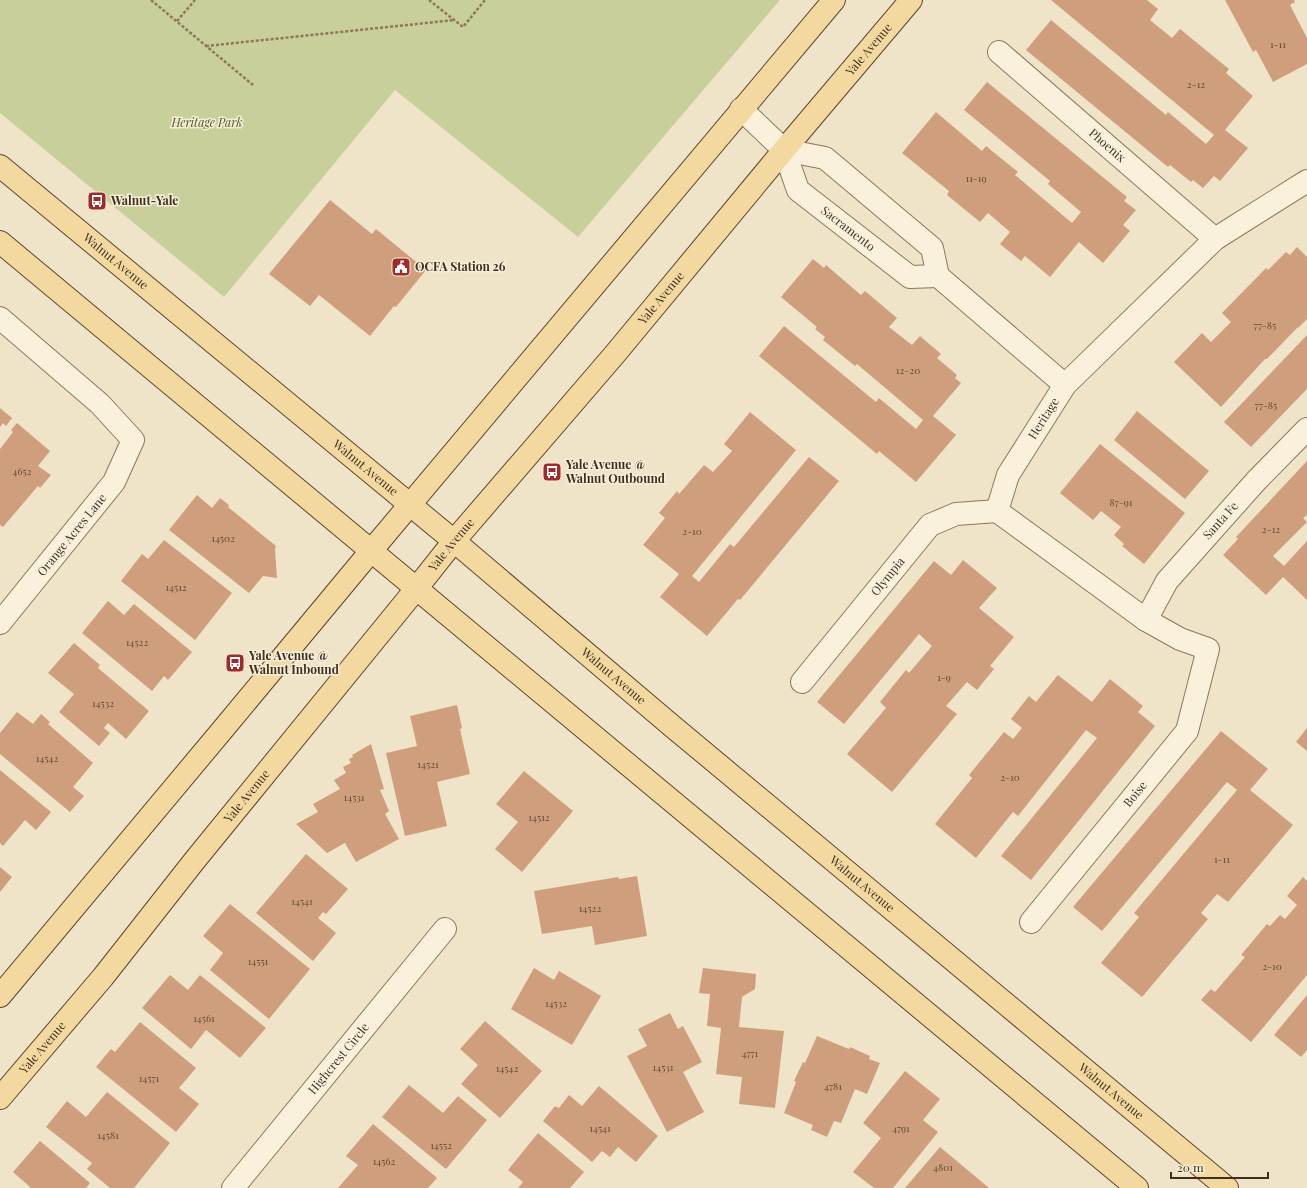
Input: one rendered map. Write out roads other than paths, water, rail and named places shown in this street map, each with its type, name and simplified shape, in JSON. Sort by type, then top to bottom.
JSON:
[{"type":"main road","points":[[0,996],[741,109],[834,0]]},
{"type":"main road","name":"Yale Avenue","points":[[0,1098],[103,977],[195,860],[454,541],[615,354],[784,150],[911,0]]},
{"type":"main road","name":"Walnut Avenue","points":[[0,166],[454,541],[672,726],[1226,1188]]},
{"type":"main road","points":[[0,242],[1137,1188]]},
{"type":"street","name":"Phoenix","points":[[999,52],[1215,239]]},
{"type":"street","name":"Sacramento","points":[[741,109],[784,150],[798,190],[910,277],[938,276]]},
{"type":"street","points":[[784,150],[825,158],[831,163],[932,248],[938,276],[1065,385]]},
{"type":"street","name":"Heritage","points":[[997,511],[1008,475],[1065,385],[1215,239],[1307,181]]},
{"type":"street","name":"Orange Acres Lane","points":[[0,318],[100,404],[133,440],[114,482],[0,623]]},
{"type":"street","name":"Santa Fe","points":[[1146,620],[1167,581],[1256,481],[1307,429]]},
{"type":"street","points":[[997,511],[1146,620]]},
{"type":"street","name":"Olympia","points":[[802,682],[930,525],[956,514],[997,511]]},
{"type":"street","name":"Boise","points":[[1031,922],[1187,731],[1208,649],[1180,639],[1146,620]]},
{"type":"street","name":"Highcrest Circle","points":[[233,1188],[445,929]]},
{"type":"place","name":"Walnut-Yale","points":[[97,201]]},
{"type":"place","name":"OCFA Station 26","points":[[401,267]]},
{"type":"place","name":"Yale Avenue @ Walnut Outbound","points":[[552,472]]},
{"type":"place","name":"Yale Avenue @ Walnut Inbound","points":[[235,663]]},
{"type":"park label","name":"Heritage Park","points":[[207,123]]}]
